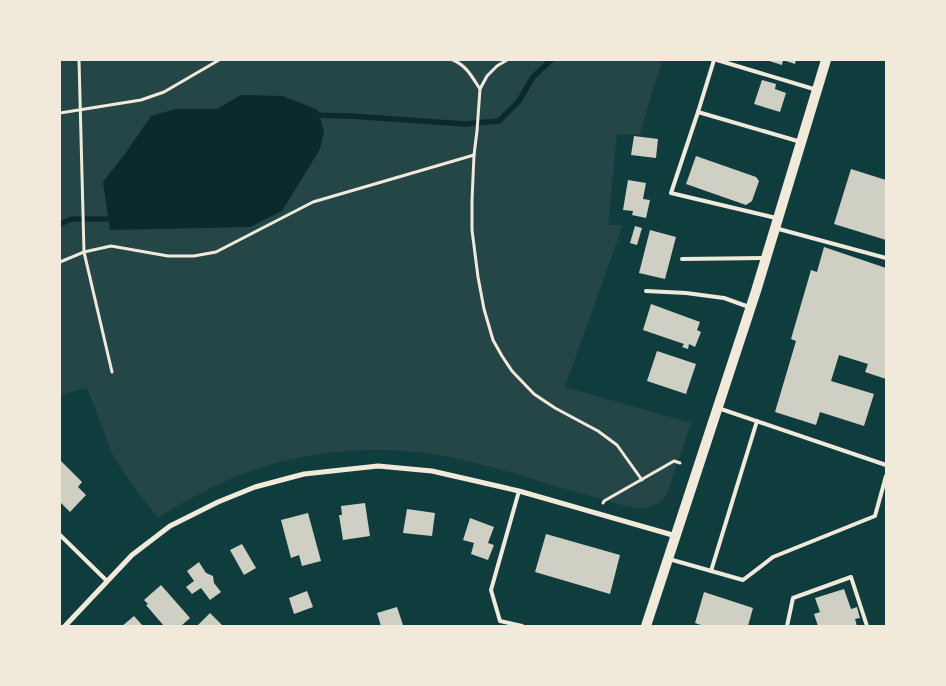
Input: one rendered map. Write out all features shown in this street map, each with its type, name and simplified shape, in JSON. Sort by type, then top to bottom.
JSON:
[{"type":"main road","points":[[646,626],[751,308],[826,60]]},
{"type":"street","points":[[65,626],[132,555],[170,526],[218,502],[255,487],[304,474],[378,466],[432,471],[519,491],[677,536]]},
{"type":"lane","points":[[817,90],[716,60],[671,193],[777,223],[886,258]]},
{"type":"lane","points":[[698,112],[801,142]]},
{"type":"lane","points":[[682,259],[766,258]]},
{"type":"lane","points":[[646,291],[686,292],[724,298],[751,308]]},
{"type":"lane","points":[[718,408],[886,465]]},
{"type":"lane","points":[[710,571],[757,421]]},
{"type":"lane","points":[[669,559],[743,580],[773,557],[875,516],[886,476]]},
{"type":"lane","points":[[519,491],[491,590],[500,621],[522,626]]},
{"type":"lane","points":[[60,535],[107,581]]},
{"type":"lane","points":[[787,626],[793,598],[850,577],[867,626]]},
{"type":"path","points":[[79,60],[84,252],[112,372]]},
{"type":"path","points":[[60,113],[141,100],[164,92],[219,60]]},
{"type":"path","points":[[453,60],[461,63],[480,89]]},
{"type":"path","points":[[507,60],[497,66],[480,89],[474,155],[473,238],[481,294],[493,340],[512,371],[534,394],[555,408],[598,431],[617,445],[642,480]]},
{"type":"path","points":[[60,262],[84,252],[111,246],[168,256],[194,256],[216,252],[313,202],[474,155]]},
{"type":"path","points":[[602,505],[604,501],[674,461],[680,463]]},
{"type":"shaded area","points":[[60,60],[662,60],[640,134],[617,134],[608,225],[623,225],[565,387],[691,423],[666,496],[656,505],[642,509],[618,504],[463,460],[408,451],[351,451],[296,458],[242,474],[198,494],[158,518],[114,458],[87,388],[60,395]]},
{"type":"shaded area","points":[[241,95],[283,96],[318,110],[324,131],[320,149],[282,211],[250,227],[110,230],[103,182],[151,116],[176,109],[217,109]]},
{"type":"building","points":[[766,60],[783,60],[782,65]]},
{"type":"building","points":[[783,60],[796,60],[795,64]]},
{"type":"building","points":[[762,80],[776,84],[775,89],[786,93],[780,112],[754,104]]},
{"type":"building","points":[[634,136],[658,139],[656,158],[631,155]]},
{"type":"building","points":[[696,156],[756,177],[759,181],[752,201],[746,205],[686,184]]},
{"type":"building","points":[[851,169],[886,180],[886,240],[834,224]]},
{"type":"building","points":[[628,180],[646,183],[643,199],[650,200],[646,218],[632,215],[633,211],[623,210]]},
{"type":"building","points":[[635,226],[642,228],[637,245],[630,243]]},
{"type":"building","points":[[650,230],[676,237],[665,279],[639,273]]},
{"type":"building","points":[[824,247],[886,268],[886,379],[865,372],[868,364],[839,355],[831,381],[874,394],[864,426],[820,412],[816,425],[775,412],[796,341],[791,339],[811,270],[817,272]]},
{"type":"building","points":[[651,304],[700,322],[697,330],[701,332],[695,347],[689,344],[688,349],[682,347],[684,344],[643,330]]},
{"type":"building","points":[[657,351],[696,364],[686,394],[647,381]]},
{"type":"building","points":[[60,460],[82,482],[78,487],[86,495],[70,512],[60,504]]},
{"type":"building","points":[[365,503],[370,536],[343,540],[339,515],[342,515],[341,506]]},
{"type":"building","points":[[407,509],[435,513],[432,536],[403,533]]},
{"type":"building","points":[[308,513],[321,561],[302,566],[299,555],[291,558],[281,520]]},
{"type":"building","points":[[470,518],[494,527],[488,543],[494,545],[488,560],[471,554],[474,543],[463,540]]},
{"type":"building","points":[[546,534],[620,555],[610,594],[535,572]]},
{"type":"building","points":[[242,544],[256,568],[244,575],[230,550]]},
{"type":"building","points":[[199,562],[206,573],[213,576],[214,583],[221,592],[210,600],[201,588],[192,594],[186,587],[194,581],[187,571]]},
{"type":"building","points":[[161,585],[190,618],[181,626],[164,626],[146,605],[148,604],[144,600]]},
{"type":"building","points":[[844,589],[851,609],[857,607],[860,618],[855,619],[857,626],[818,626],[814,614],[820,612],[815,598]]},
{"type":"building","points":[[307,591],[313,607],[294,614],[289,598]]},
{"type":"building","points":[[704,592],[753,608],[748,626],[704,626],[695,623]]},
{"type":"building","points":[[397,607],[403,625],[381,626],[377,613]]},
{"type":"building","points":[[210,613],[223,626],[198,625]]},
{"type":"building","points":[[134,616],[143,626],[122,626]]},
{"type":"waterway","points":[[312,115],[465,124],[499,121],[519,101],[533,77],[551,60]]},
{"type":"waterway","points":[[60,224],[72,219],[116,219]]}]
